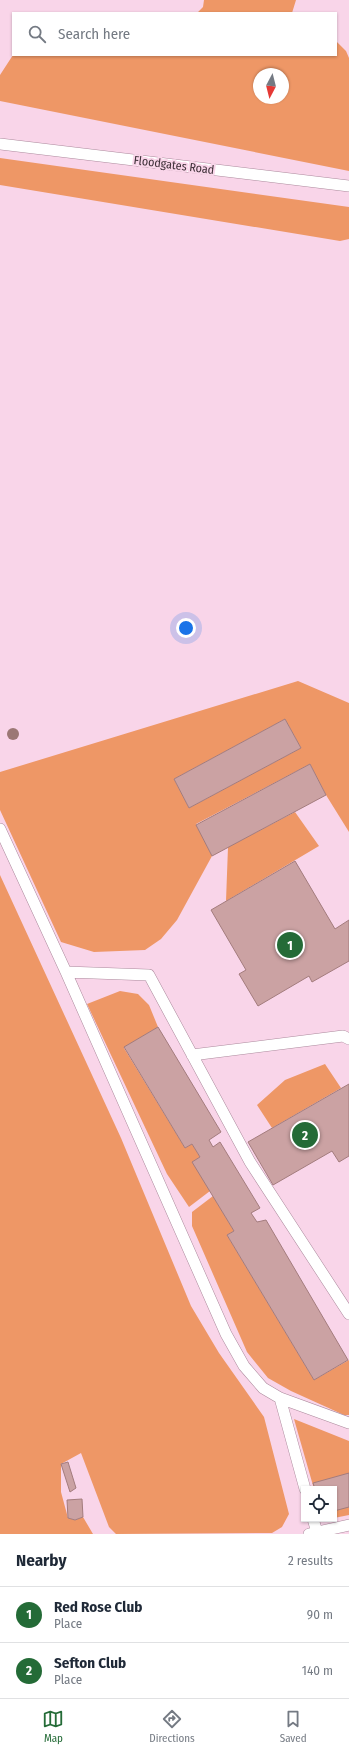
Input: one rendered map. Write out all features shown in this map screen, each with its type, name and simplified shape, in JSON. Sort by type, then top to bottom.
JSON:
[{"type":"lane","name":"Floodgates Road","points":[[0,144],[349,186]]},
{"type":"lane","points":[[0,829],[66,972],[226,1334],[244,1366],[264,1388],[280,1398],[349,1423]]},
{"type":"lane","points":[[66,972],[149,975],[250,1162],[349,1314]]},
{"type":"lane","points":[[192,1054],[343,1036],[349,1039]]},
{"type":"lane","points":[[280,1398],[304,1486]]},
{"type":"lane","points":[[313,1522],[313,1533],[349,1525]]},
{"type":"shaded area","points":[[204,0],[296,0],[292,12],[198,12],[203,7]]},
{"type":"shaded area","points":[[337,42],[346,51],[349,58],[349,171],[0,101],[0,75],[12,56],[337,56]]},
{"type":"shaded area","points":[[0,158],[349,207],[349,239],[340,241],[0,185]]},
{"type":"shaded area","points":[[298,681],[349,703],[349,832],[326,795],[310,764],[196,824],[212,856],[177,920],[161,939],[145,950],[94,952],[61,942],[0,810],[0,772]],"holes":[[[285,719],[301,748],[189,808],[174,779]]]},
{"type":"shaded area","points":[[295,812],[319,846],[226,901],[228,847]]},
{"type":"shaded area","points":[[0,875],[121,1138],[191,1306],[219,1353],[264,1417],[289,1514],[282,1527],[272,1533],[116,1534],[109,1527],[81,1453],[61,1464],[61,1492],[68,1518],[75,1520],[83,1517],[93,1534],[0,1534]]},
{"type":"shaded area","points":[[120,991],[138,994],[149,1005],[158,1027],[124,1048],[185,1148],[192,1144],[200,1157],[193,1162],[210,1191],[189,1207],[167,1174],[87,1004]]},
{"type":"shaded area","points":[[325,1064],[341,1088],[272,1128],[257,1105],[285,1080]]},
{"type":"shaded area","points":[[213,1196],[234,1231],[227,1235],[314,1380],[349,1360],[349,1415],[344,1415],[291,1391],[268,1378],[247,1352],[192,1226],[192,1212]]},
{"type":"shaded area","points":[[294,1419],[349,1441],[349,1515],[337,1517],[337,1486],[313,1486]]},
{"type":"building","points":[[285,719],[301,748],[189,808],[174,779]]},
{"type":"building","points":[[310,764],[326,795],[212,856],[196,825]]},
{"type":"building","points":[[295,861],[335,929],[349,920],[349,961],[312,982],[309,976],[258,1006],[239,974],[246,970],[211,910]]},
{"type":"building","points":[[158,1027],[221,1132],[209,1140],[213,1147],[220,1142],[260,1208],[251,1213],[257,1222],[266,1220],[348,1360],[314,1380],[227,1235],[234,1231],[192,1162],[200,1157],[192,1144],[185,1148],[124,1047]]},
{"type":"building","points":[[349,1084],[349,1156],[339,1162],[332,1151],[273,1185],[248,1142]]},
{"type":"building","points":[[68,1462],[76,1488],[70,1492],[61,1464]]},
{"type":"building","points":[[349,1473],[349,1507],[337,1510],[337,1486],[314,1486],[313,1483]]},
{"type":"building","points":[[82,1499],[83,1517],[75,1520],[68,1518],[67,1500]]},
{"type":"place","name":"Red Rose Club","points":[[290,945]]},
{"type":"place","name":"Sefton Club","points":[[305,1135]]}]
